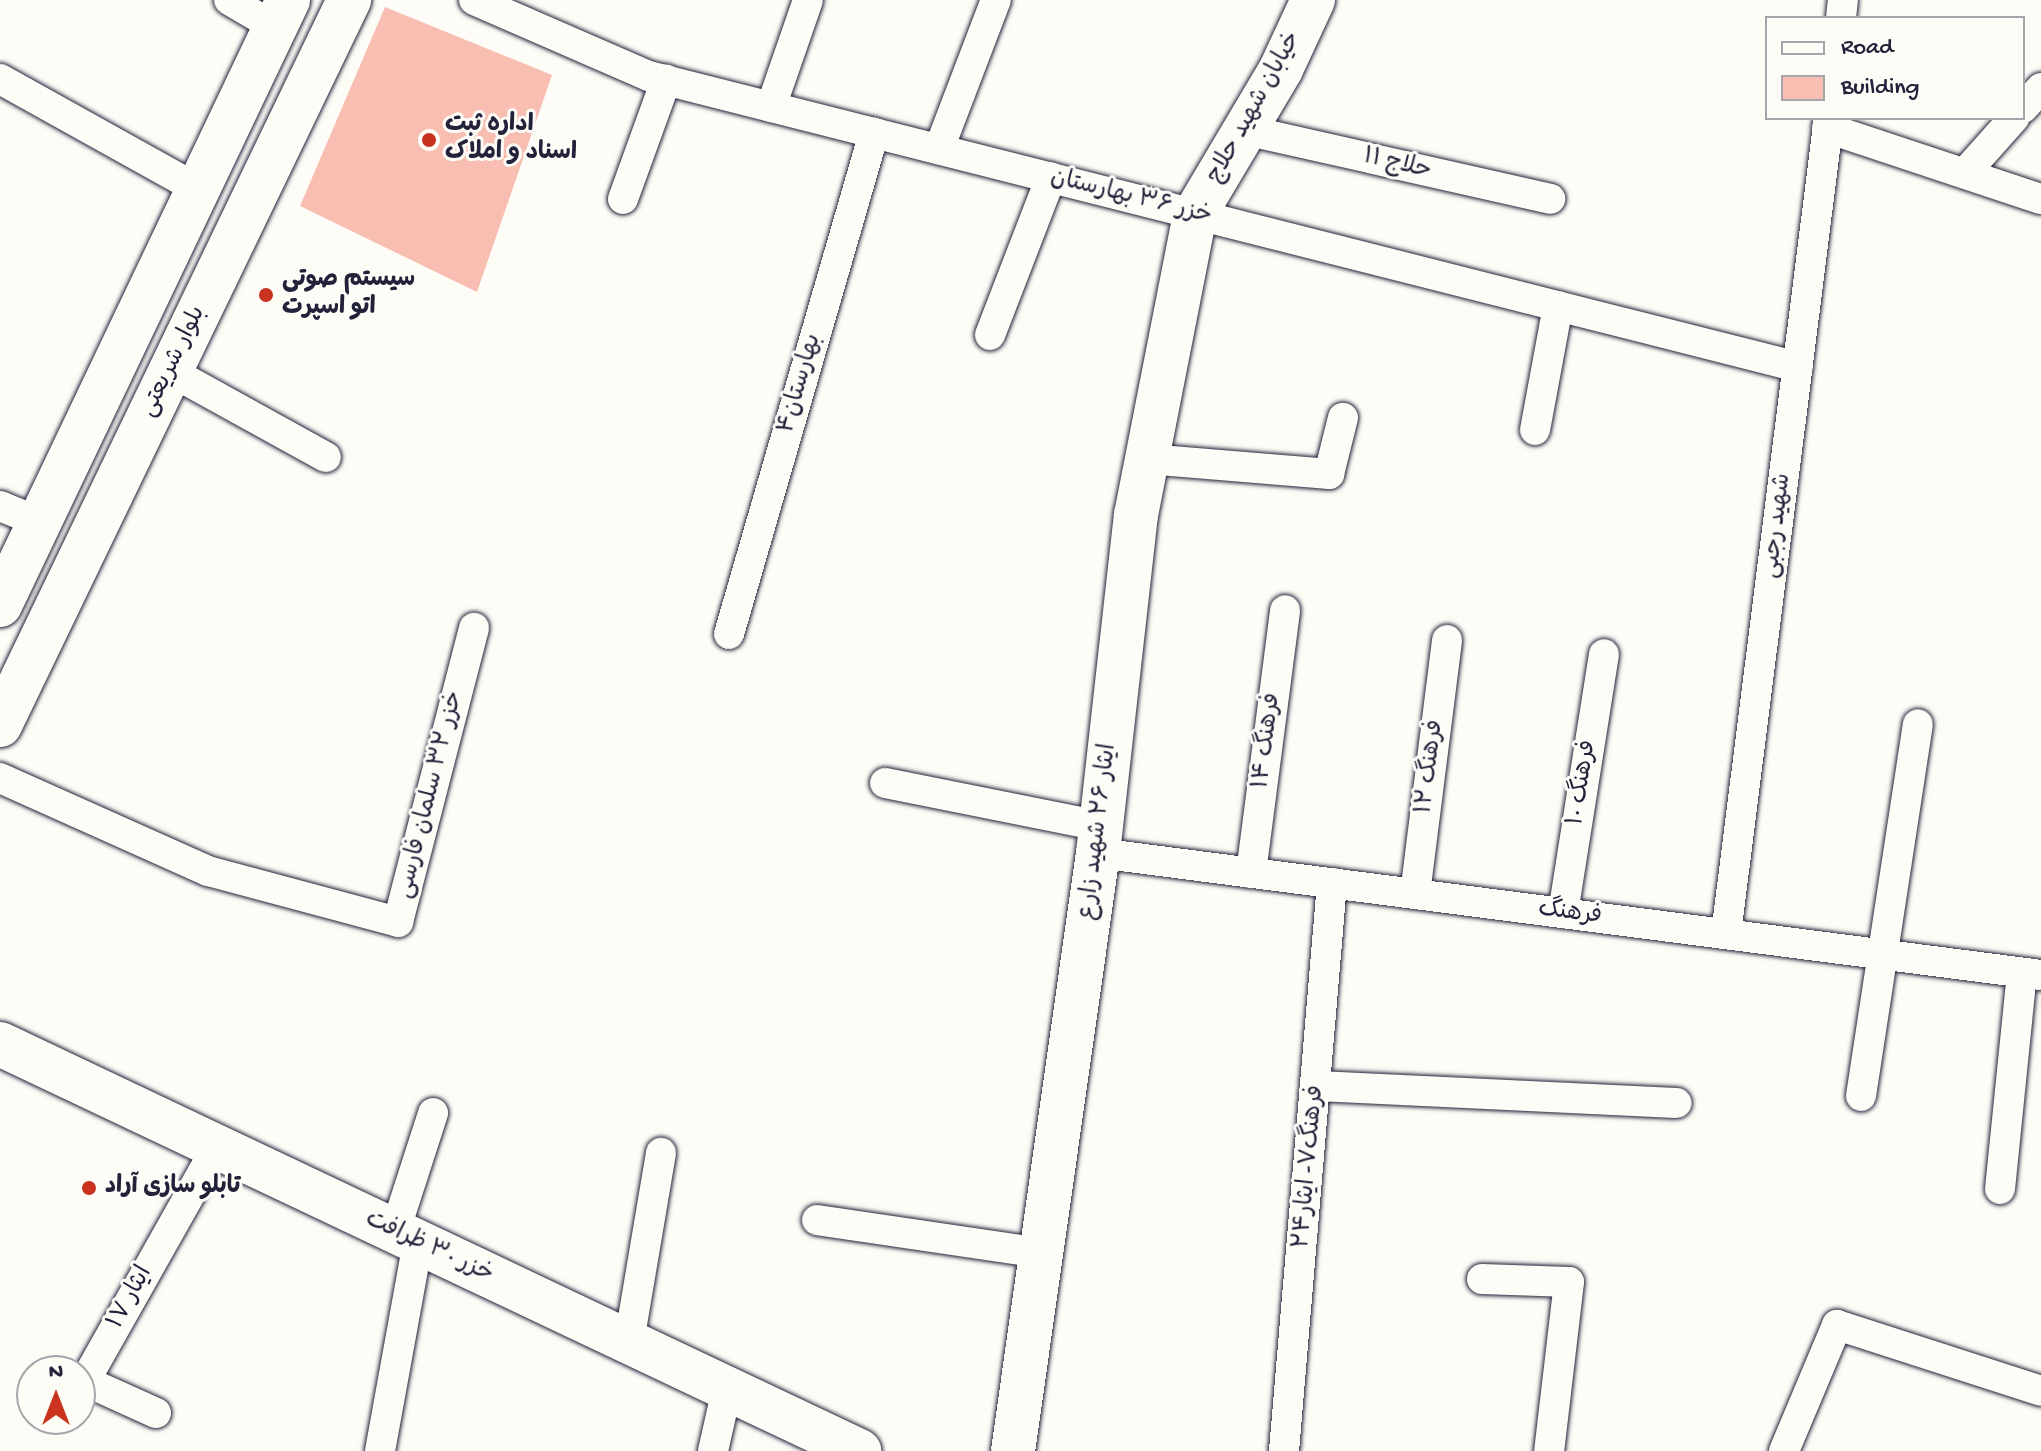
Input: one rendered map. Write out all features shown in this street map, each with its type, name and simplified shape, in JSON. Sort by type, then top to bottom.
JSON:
[{"type":"street","points":[[45,630],[0,605],[20,514],[198,189],[281,14],[229,0]]},
{"type":"street","name":"بلوار شریعتی","points":[[0,725],[349,0]]},
{"type":"street","name":"خزر ۳۶ بهارستان","points":[[474,0],[666,80],[1798,367]]},
{"type":"street","points":[[771,107],[808,0]]},
{"type":"street","points":[[939,149],[996,0]]},
{"type":"street","name":"خیابان شهید حلاج","points":[[1195,214],[1281,69],[1313,0]]},
{"type":"street","points":[[0,79],[198,189]]},
{"type":"street","points":[[623,199],[666,80]]},
{"type":"street","points":[[2025,106],[2041,88]]},
{"type":"street","points":[[1965,173],[2012,120]]},
{"type":"street","points":[[1828,123],[2041,199]]},
{"type":"street","name":"شهید رجبی","points":[[1726,934],[1828,123]]},
{"type":"street","name":"حلاج ۱۱","points":[[1245,130],[1550,199]]},
{"type":"street","name":"بهارستان۴","points":[[729,634],[874,133]]},
{"type":"street","points":[[990,335],[1051,177]]},
{"type":"street","name":"ایثار ۲۶ شهید زارع","points":[[1013,1451],[1100,840],[1136,515],[1195,214]]},
{"type":"street","points":[[1535,430],[1558,306]]},
{"type":"street","points":[[170,371],[326,457]]},
{"type":"street","points":[[1147,459],[1329,474],[1343,418]]},
{"type":"street","name":"فرهنگ ۱۴","points":[[1251,873],[1285,610]]},
{"type":"street","name":"خزر ۳۲ سلمان فارسی","points":[[0,778],[208,871],[398,922],[474,628]]},
{"type":"street","name":"فرهنگ ۱۲","points":[[1415,894],[1447,640]]},
{"type":"street","name":"فرهنگ ۱۰","points":[[1563,913],[1604,654]]},
{"type":"street","points":[[1861,1096],[1918,724]]},
{"type":"street","name":"فرهنگ","points":[[885,783],[1100,840],[1251,873],[2032,974]]},
{"type":"street","name":"فرهنگ۷- ایثار۲۴","points":[[1284,1451],[1332,883]]},
{"type":"street","points":[[2000,1189],[2032,974]]},
{"type":"street","name":"خزر ۳۰ ظرافت","points":[[0,1044],[859,1451]]},
{"type":"street","points":[[1317,1086],[1677,1103]]},
{"type":"street","points":[[380,1451],[406,1237],[433,1113]]},
{"type":"street","name":"ایثار ۱۷","points":[[156,1413],[85,1381],[217,1147]]},
{"type":"street","points":[[629,1342],[661,1153]]},
{"type":"street","points":[[817,1220],[1041,1253]]},
{"type":"street","points":[[1482,1279],[1569,1282],[1549,1451]]},
{"type":"street","points":[[1784,1451],[1837,1325],[2041,1391]]},
{"type":"street","points":[[713,1451],[727,1389]]},
{"type":"building","name":"اداره ثبت اسناد و املاک","points":[[385,7],[552,75],[477,292],[300,206]]},
{"type":"place","name":"اداره ثبت اسناد و املاک","points":[[429,140]]},
{"type":"place","name":"سیستم صوتی اتو اسپرت","points":[[266,295]]},
{"type":"place","name":"تابلو سازی آراد","points":[[89,1188]]}]
